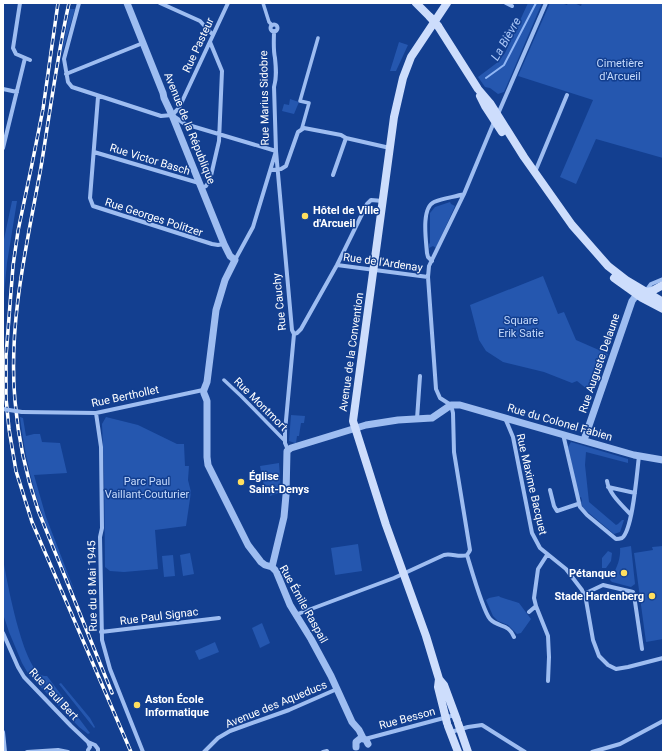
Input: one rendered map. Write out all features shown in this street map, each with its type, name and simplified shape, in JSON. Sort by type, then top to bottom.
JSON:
[{"type":"main road","points":[[416,3],[438,26],[478,89],[483,102],[496,118],[513,146],[524,157],[572,225],[608,266],[663,309]]},
{"type":"main road","name":"Avenue de la Convention","points":[[447,3],[411,57],[400,88],[390,148],[353,421],[386,525],[426,636],[439,679],[444,685],[468,752]]},
{"type":"main road","points":[[642,294],[652,291],[663,284]]},
{"type":"main road","points":[[642,294],[663,302]]},
{"type":"main road","name":"Avenue de la Convention","points":[[439,679],[438,687],[448,725],[458,752]]},
{"type":"street","points":[[3,148],[17,92],[28,59],[15,53],[13,48],[20,3]]},
{"type":"street","points":[[79,3],[64,59],[69,85],[74,89],[161,116],[172,115],[185,124],[276,151]]},
{"type":"street","name":"Avenue de la République","points":[[127,3],[224,244],[230,256],[235,260]]},
{"type":"street","points":[[160,3],[200,21],[213,35]]},
{"type":"street","name":"Rue Pasteur","points":[[172,115],[179,108],[228,3]]},
{"type":"street","name":"Rue Marius Sidobre","points":[[203,390],[207,382],[216,310],[225,280],[253,227],[276,151],[274,94],[276,67],[274,31],[271,29],[272,25],[269,22],[263,3]]},
{"type":"street","points":[[506,3],[512,6]]},
{"type":"street","points":[[466,556],[470,550],[454,452],[453,414],[451,405],[440,398],[436,389],[428,277],[432,261],[464,194],[546,3]]},
{"type":"street","points":[[271,170],[285,167],[298,132],[302,128],[309,103],[300,101],[318,38]]},
{"type":"street","points":[[201,186],[206,186],[210,180],[220,134],[222,71],[210,42]]},
{"type":"street","points":[[66,74],[143,43]]},
{"type":"street","points":[[3,89],[17,92]]},
{"type":"street","points":[[535,172],[567,95]]},
{"type":"street","name":"Rue Georges Politzer","points":[[98,97],[90,198],[93,206],[212,244],[224,244]]},
{"type":"street","points":[[302,128],[340,135],[346,138],[390,148]]},
{"type":"street","points":[[333,175],[346,138]]},
{"type":"street","name":"Rue Cauchy","points":[[272,567],[284,517],[288,450],[285,441],[294,334],[292,330],[276,151]]},
{"type":"street","name":"Rue Victor Basch","points":[[94,152],[201,186]]},
{"type":"street","points":[[432,261],[428,257],[427,253],[427,209],[434,202],[464,194]]},
{"type":"street","points":[[294,334],[299,331],[337,265],[367,204],[371,200],[383,201]]},
{"type":"street","name":"Rue de l'Ardenay","points":[[337,265],[428,277]]},
{"type":"street","points":[[642,294],[650,284],[663,279]]},
{"type":"street","name":"Rue Auguste Delaune","points":[[584,440],[628,311],[633,299],[642,294]]},
{"type":"street","points":[[417,419],[420,376]]},
{"type":"street","name":"Rue Montmort","points":[[224,380],[285,441]]},
{"type":"street","name":"Rue Berthollet","points":[[3,409],[22,412],[96,413],[203,390]]},
{"type":"street","name":"Rue Émile Raspail","points":[[203,390],[203,394],[207,401],[206,452],[208,465],[248,545],[261,562],[272,567],[277,574],[295,615],[307,632],[337,689],[362,745]]},
{"type":"street","points":[[288,450],[355,428],[376,423],[436,416],[451,405]]},
{"type":"street","name":"Rue du Colonel Fabien","points":[[451,405],[464,406],[639,456],[663,460]]},
{"type":"street","name":"Rue du 8 Mai 1945","points":[[96,413],[100,438],[101,470],[102,528],[100,537],[102,640],[110,669],[143,752]]},
{"type":"street","name":"Rue Maxime Bacquet","points":[[505,417],[513,437],[531,530],[538,545],[546,555],[559,563],[570,573],[584,594],[593,640],[599,656],[614,668],[621,669],[663,658]]},
{"type":"street","points":[[563,434],[578,504],[584,512],[614,538],[622,538],[631,515],[639,456]]},
{"type":"street","points":[[607,481],[608,488],[631,515]]},
{"type":"street","points":[[608,488],[635,493]]},
{"type":"street","points":[[550,490],[554,506],[557,511],[578,504]]},
{"type":"street","points":[[295,615],[404,574],[444,555],[452,554],[466,556]]},
{"type":"street","points":[[546,555],[538,569],[534,598],[548,636],[548,681]]},
{"type":"street","points":[[466,556],[487,614],[494,622],[510,629],[514,637]]},
{"type":"street","points":[[584,594],[603,585],[630,590],[634,593],[642,649]]},
{"type":"street","points":[[529,612],[536,606]]},
{"type":"street","name":"Rue Paul Signac","points":[[101,632],[219,618]]},
{"type":"street","name":"Rue Paul Bert","points":[[3,633],[24,677],[71,726],[88,742],[97,748],[98,752]]},
{"type":"street","name":"Avenue des Aqueducs","points":[[204,752],[221,736],[230,731],[289,710],[337,689]]},
{"type":"street","points":[[592,752],[620,744],[663,721]]},
{"type":"street","points":[[448,725],[458,722],[482,725],[525,752]]},
{"type":"street","name":"Rue Besson","points":[[362,745],[458,722]]},
{"type":"street","points":[[3,732],[5,752]]},
{"type":"street","points":[[88,742],[90,747],[88,750]]},
{"type":"street","points":[[28,752],[61,750],[68,752]]},
{"type":"green space","points":[[528,3],[542,3],[504,92],[498,94],[490,88],[485,87],[478,77],[498,62],[505,53]]},
{"type":"green space","name":"Cimetière d'Arcueil","points":[[550,3],[561,3],[567,5],[568,3],[574,3],[581,6],[582,3],[663,3],[663,158],[596,139],[576,184],[560,177],[593,100],[518,76]]},
{"type":"green space","points":[[70,9],[75,9],[61,57]]},
{"type":"green space","points":[[399,42],[408,45],[396,71],[390,71]]},
{"type":"green space","points":[[290,99],[299,102],[294,114],[282,111],[284,104],[289,105]]},
{"type":"green space","points":[[12,201],[17,201],[7,263],[3,304],[3,244]]},
{"type":"green space","points":[[450,202],[455,206],[436,248],[433,246],[429,248],[430,213],[435,207]]},
{"type":"green space","name":"Square Erik Satie","points":[[543,276],[558,314],[564,312],[576,340],[608,354],[602,368],[599,369],[587,389],[577,381],[572,383],[544,372],[503,362],[486,351],[479,340],[470,305]]},
{"type":"green space","points":[[291,415],[305,416],[304,423],[301,423],[299,436],[297,436],[296,443],[289,441]]},
{"type":"green space","points":[[20,417],[23,418],[26,436],[40,434],[42,442],[60,443],[67,473],[34,475],[46,517],[75,592],[53,543],[32,483]]},
{"type":"green space","name":"Parc Paul Vaillant-Couturier","points":[[106,417],[138,425],[177,444],[184,444],[185,466],[189,466],[188,480],[191,492],[186,526],[155,530],[158,569],[124,572],[110,571],[105,567],[102,424]]},
{"type":"green space","points":[[571,442],[628,459],[628,463],[586,452],[585,465],[589,502],[616,525],[624,520],[620,532],[614,534],[583,508],[581,497],[579,498],[568,447]]},
{"type":"green space","points":[[279,463],[281,492],[270,496],[267,486],[264,486],[260,466]]},
{"type":"green space","points":[[358,544],[362,571],[335,575],[331,548]]},
{"type":"green space","name":"Pétanque","points":[[631,546],[635,584],[631,587],[612,582],[610,580],[619,560],[620,548]]},
{"type":"green space","name":"Stade Hardenberg","points":[[663,546],[663,639],[646,642],[634,553],[653,550],[652,547]]},
{"type":"green space","points":[[608,551],[612,553],[611,561],[606,568],[602,568],[602,558]]},
{"type":"green space","points":[[190,553],[194,574],[183,576],[180,555]]},
{"type":"green space","points":[[173,555],[175,576],[164,577],[162,556]]},
{"type":"green space","points":[[3,559],[16,621],[34,668],[41,675],[47,676],[90,733],[88,734],[79,727],[29,675],[22,663],[3,614]]},
{"type":"green space","points":[[499,596],[519,603],[531,619],[521,633],[517,634],[508,625],[498,621],[493,616],[486,600]]},
{"type":"green space","points":[[262,623],[270,643],[260,648],[252,628]]},
{"type":"green space","points":[[215,642],[219,652],[199,660],[195,651]]},
{"type":"green space","points":[[61,683],[90,718],[95,727],[94,728],[59,684]]},
{"type":"waterway","name":"La Bièvre","points":[[486,78],[504,65],[536,3]]},
{"type":"railway","points":[[58,3],[43,109],[18,231],[13,266],[6,356],[6,398],[9,429],[16,471],[32,522],[131,752]]},
{"type":"railway","points":[[69,3],[57,64],[41,167],[20,283],[14,342],[15,401],[23,456],[38,510],[112,693]]},
{"type":"place","name":"Hôtel de Ville d'Arcueil","points":[[305,216]]},
{"type":"place","name":"Église Saint-Denys","points":[[241,482]]},
{"type":"place","name":"Pétanque","points":[[624,573]]},
{"type":"place","name":"Stade Hardenberg","points":[[652,596]]},
{"type":"place","name":"Aston École Informatique","points":[[137,705]]}]
